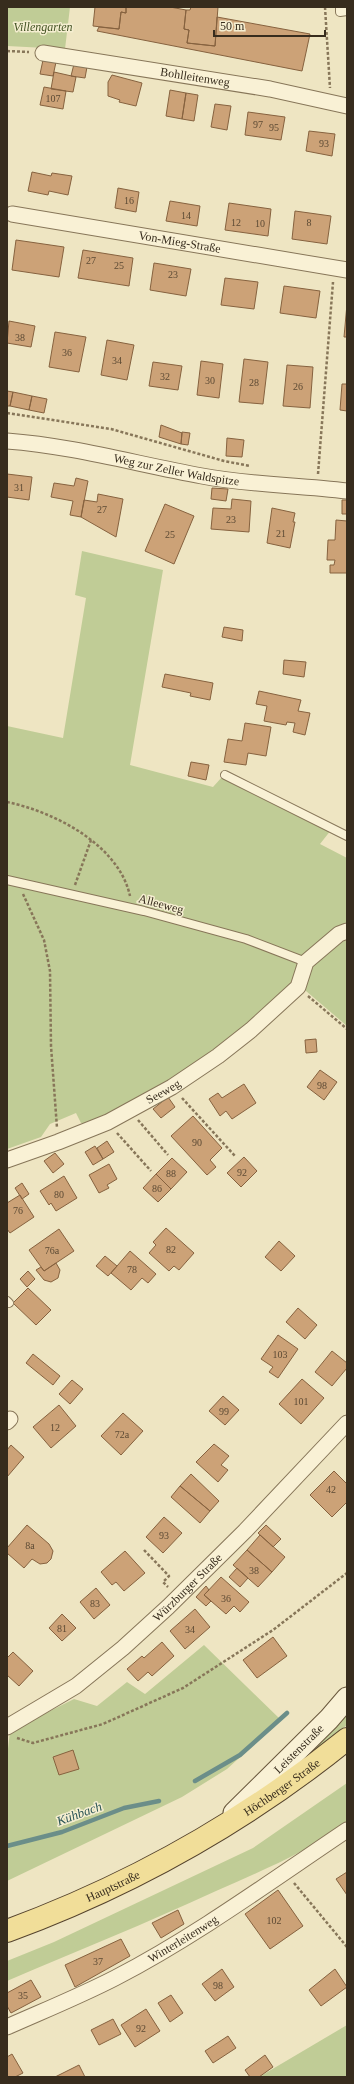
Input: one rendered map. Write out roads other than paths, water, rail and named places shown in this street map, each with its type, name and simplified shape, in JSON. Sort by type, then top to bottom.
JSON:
[{"type":"main road","name":"Leistenstraße","points":[[214,1833],[329,1720],[347,1698]]},
{"type":"main road","name":"Höchberger Straße","points":[[214,1833],[310,1770],[347,1739]]},
{"type":"main road","name":"Leistenstraße","points":[[310,1770],[347,1751]]},
{"type":"main road","name":"Hauptstraße","points":[[7,1931],[110,1890],[162,1863],[214,1833]]},
{"type":"street","name":"Bohlleitenweg","points":[[43,53],[270,89],[347,106]]},
{"type":"street","name":"Von-Mieg-Straße","points":[[12,214],[340,269]]},
{"type":"street","name":"Weg zur Zeller Waldspitze","points":[[7,441],[80,449],[210,477],[245,482],[347,491]]},
{"type":"street","points":[[306,962],[339,934],[347,931]]},
{"type":"street","name":"Seeweg","points":[[7,1160],[108,1122],[172,1087],[218,1056],[246,1034],[298,987],[306,962]]},
{"type":"street","name":"Würzburger Straße","points":[[10,1732],[76,1686],[123,1648],[182,1593],[245,1530],[347,1423]]},
{"type":"street","name":"Winterleitenweg","points":[[7,2027],[114,1978],[201,1928],[347,1830]]},
{"type":"lane","points":[[340,7],[340,12],[347,11]]},
{"type":"lane","points":[[225,775],[347,836]]},
{"type":"lane","name":"Alleeweg","points":[[7,880],[130,908],[246,939],[306,962]]},
{"type":"waterway","name":"Kühbach","points":[[195,1781],[240,1755],[287,1713]]},
{"type":"waterway","name":"Kühbach","points":[[7,1846],[62,1832],[124,1808],[159,1801]]},
{"type":"park label","name":"Villengarten","points":[[43,27]]}]
